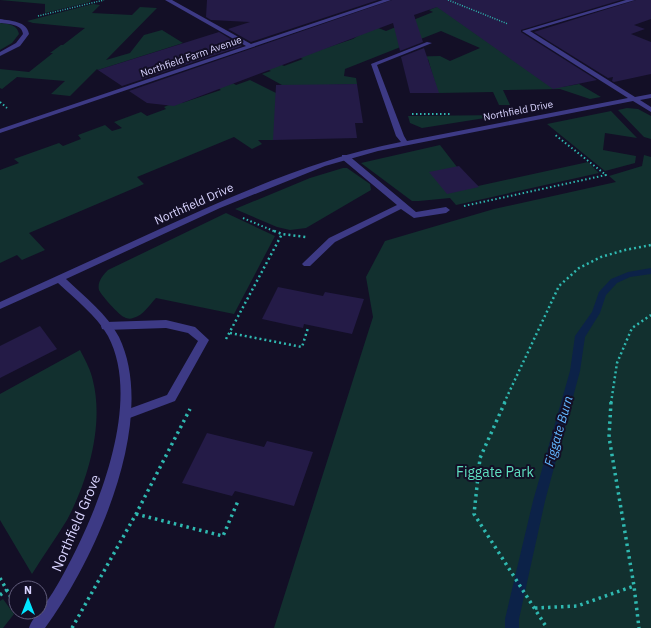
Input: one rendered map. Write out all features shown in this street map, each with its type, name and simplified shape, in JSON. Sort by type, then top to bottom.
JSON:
[{"type":"street","points":[[168,0],[250,46]]},
{"type":"street","name":"Northfield Farm Avenue","points":[[0,131],[388,0]]},
{"type":"street","points":[[525,31],[632,0]]},
{"type":"street","points":[[0,21],[14,22],[20,24],[25,29],[25,36],[16,46],[0,54]]},
{"type":"street","points":[[525,31],[651,110]]},
{"type":"street","points":[[405,143],[400,136],[374,64],[429,43]]},
{"type":"street","name":"Northfield Drive","points":[[0,306],[217,206],[294,175],[345,157],[405,143],[651,96]]},
{"type":"street","points":[[345,157],[414,215],[446,210]]},
{"type":"street","points":[[307,264],[332,240],[402,205]]},
{"type":"street","name":"Northfield Grove","points":[[36,628],[64,588],[84,549],[104,501],[115,466],[127,414],[125,372],[120,351],[114,338],[106,326],[59,278]]},
{"type":"street","points":[[106,326],[166,324],[191,330],[204,340],[171,398],[127,414]]},
{"type":"path","points":[[14,22],[104,0]]},
{"type":"path","points":[[448,0],[525,31]]},
{"type":"path","points":[[446,210],[606,175],[553,133]]},
{"type":"path","points":[[217,206],[282,234],[332,240]]},
{"type":"path","points":[[222,347],[282,234]]},
{"type":"path","points":[[547,628],[474,514],[480,458],[518,372],[559,286],[580,267],[596,258],[619,251],[651,245]]},
{"type":"path","points":[[639,628],[634,586],[609,437],[612,395],[617,363],[632,328],[651,315]]},
{"type":"path","points":[[230,332],[302,347],[308,328]]},
{"type":"path","points":[[204,340],[226,340]]},
{"type":"path","points":[[72,628],[136,514],[194,402]]},
{"type":"path","points":[[136,514],[223,536],[238,501]]},
{"type":"path","points":[[0,578],[7,590],[0,595]]},
{"type":"path","points":[[534,608],[577,606],[634,586]]},
{"type":"green space","points":[[0,0],[91,0],[90,2],[45,13],[45,4]]},
{"type":"green space","points":[[93,4],[100,5],[92,13],[132,15],[140,7],[157,8],[106,60],[130,53],[144,35],[162,30],[183,43],[98,70],[97,69],[70,96],[51,94],[65,81],[17,77],[2,89],[0,88],[0,69],[29,72],[53,53],[50,53],[85,28],[33,23],[27,21]]},
{"type":"green space","points":[[439,6],[562,87],[579,84],[601,97],[590,99],[560,89],[503,90],[510,105],[499,105],[493,92],[438,93],[428,59],[402,59],[401,57],[440,56],[450,61],[480,48],[441,31],[345,69],[344,76],[356,78],[357,84],[329,85],[273,140],[258,140],[262,144],[252,149],[234,137],[137,177],[144,184],[29,233],[45,250],[22,260],[17,255],[0,263],[0,170],[19,163],[14,159],[59,143],[63,146],[81,139],[78,135],[105,125],[112,131],[122,128],[114,122],[141,112],[147,116],[166,109],[164,107],[178,101],[182,103],[221,90],[217,87],[231,82],[236,85],[250,80],[280,95],[291,90],[262,74],[271,71],[267,69],[280,64],[284,66],[303,59],[299,57],[353,39],[373,26],[386,31],[433,12],[429,10]]},
{"type":"green space","points":[[0,23],[14,26],[19,34],[12,43],[0,50]]},
{"type":"green space","points":[[627,108],[638,109],[651,116],[651,139],[644,137],[618,110]]},
{"type":"green space","points":[[611,111],[637,138],[605,133],[603,150],[636,156],[635,163],[605,171],[547,124]]},
{"type":"green space","points":[[504,115],[422,128],[410,123],[408,116]]},
{"type":"green space","points":[[440,145],[457,167],[478,186],[588,162],[599,173],[456,205],[450,198],[412,201],[361,163]]},
{"type":"green space","name":"Figgate Park","points":[[644,155],[651,157],[651,628],[274,628],[373,317],[366,277],[385,241],[494,209],[616,182],[609,176],[642,166]]},
{"type":"green space","points":[[347,168],[370,184],[371,190],[306,228],[290,230],[277,227],[235,209],[310,178]]},
{"type":"green space","points":[[226,213],[275,236],[234,314],[156,298],[140,315],[137,317],[128,318],[118,313],[100,293],[100,281],[102,276],[108,270]]},
{"type":"green space","points":[[80,350],[91,373],[96,398],[97,416],[92,452],[75,505],[32,574],[0,520],[0,394]]},
{"type":"green space","points":[[3,599],[8,606],[8,620],[9,620],[3,628],[0,628],[0,601]]},
{"type":"building","points":[[207,0],[378,0],[251,42],[228,29],[250,22],[211,20],[206,17]]},
{"type":"building","points":[[392,0],[621,0],[521,30],[521,32],[597,80],[553,89],[437,7],[414,15],[423,42],[400,51],[393,23],[174,106],[147,103],[129,91]]},
{"type":"building","points":[[636,0],[651,0],[651,19],[634,25],[645,29],[631,34],[651,42],[651,74],[614,82],[612,81],[613,77],[608,78],[534,32]]},
{"type":"building","points":[[219,32],[242,46],[122,86],[98,70]]},
{"type":"building","points":[[424,48],[439,93],[410,93],[401,57]]},
{"type":"building","points":[[357,84],[363,123],[355,123],[357,138],[273,140],[276,85]]},
{"type":"building","points":[[459,166],[479,187],[447,194],[429,172]]},
{"type":"building","points":[[278,287],[323,296],[325,292],[364,299],[352,334],[304,324],[303,328],[262,319]]},
{"type":"building","points":[[40,326],[57,349],[0,378],[0,346]]},
{"type":"building","points":[[207,433],[264,447],[267,441],[313,452],[294,506],[235,491],[232,496],[182,483]]},
{"type":"waterway","name":"Figgate Burn","points":[[512,628],[512,619],[539,501],[575,371],[580,336],[596,313],[602,294],[614,281],[628,275],[651,271]]}]
